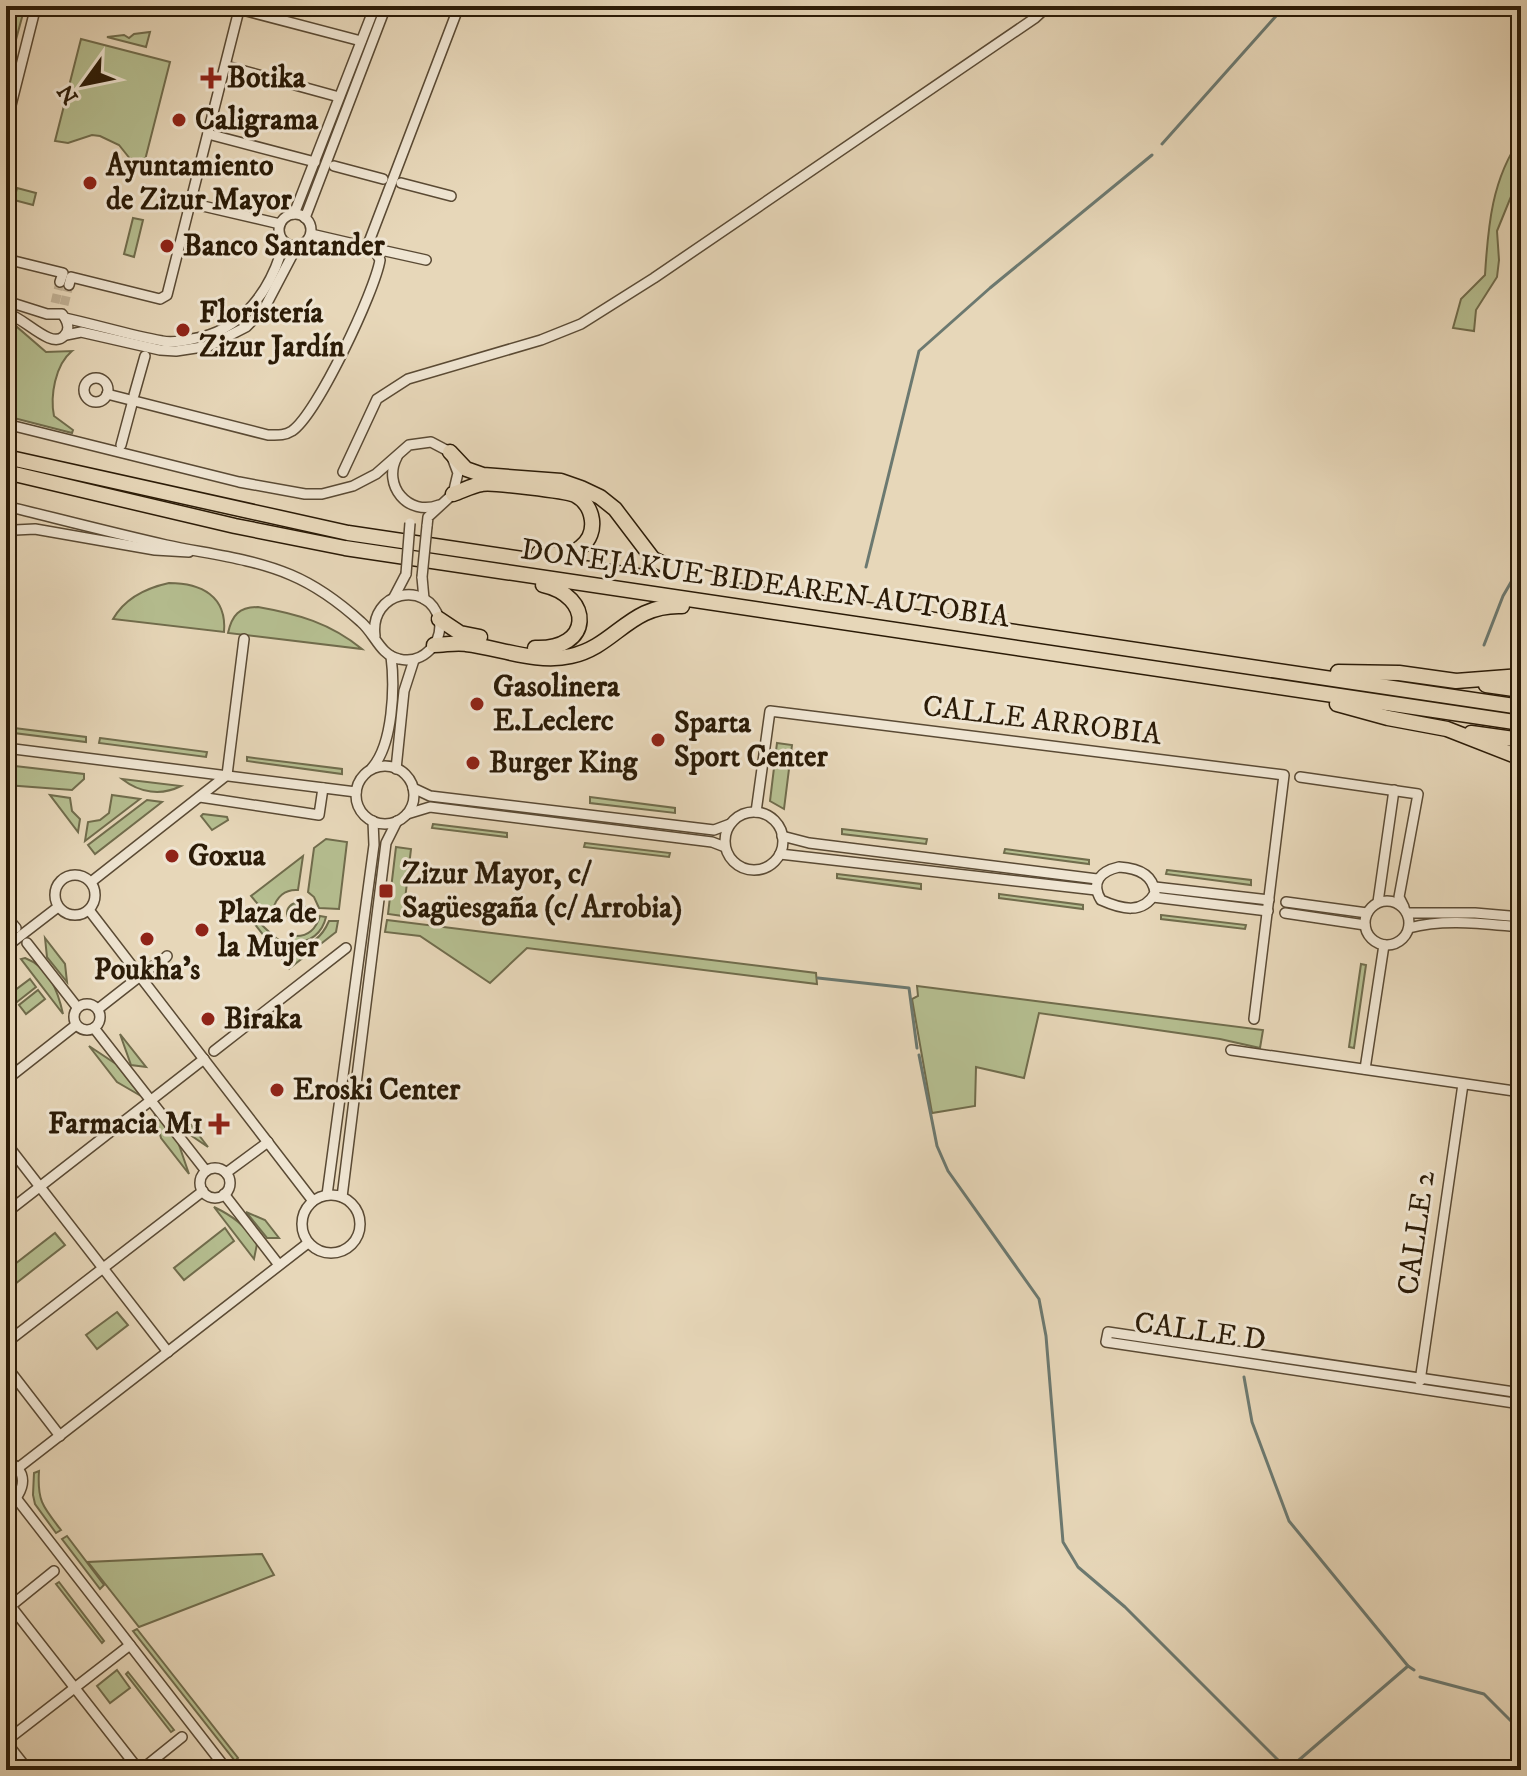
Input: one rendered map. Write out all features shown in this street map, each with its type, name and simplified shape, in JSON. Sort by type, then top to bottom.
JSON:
[{"type":"highway","points":[[450,452],[466,469],[483,475],[561,481],[581,488],[615,509],[653,559],[676,570],[747,585],[783,598]]},
{"type":"highway","name":"DONEJAKUE BIDEAREN AUTOBIA","points":[[6,457],[348,533],[1521,707]]},
{"type":"highway","name":"DONEJAKUE BIDEAREN AUTOBIA","points":[[6,472],[235,526],[345,548],[1521,723]]},
{"type":"highway","points":[[447,499],[483,484],[574,494],[587,505],[593,519],[591,534],[582,547],[566,554],[480,552]]},
{"type":"highway","points":[[439,619],[460,633],[532,648],[553,649],[570,642],[578,629],[576,607],[569,596],[555,587],[486,577],[453,565]]},
{"type":"highway","points":[[434,645],[462,643],[558,658],[572,656],[599,644],[625,623],[659,606],[780,618],[799,617]]},
{"type":"highway","points":[[1167,655],[1186,651],[1335,672],[1399,673],[1521,690]]},
{"type":"highway","points":[[1456,681],[1521,676]]},
{"type":"highway","points":[[1271,686],[1388,718],[1521,740]]},
{"type":"highway","points":[[1447,729],[1521,758]]},
{"type":"street","points":[[6,125],[36,6]]},
{"type":"street","points":[[294,214],[375,6]]},
{"type":"street","points":[[305,218],[386,6]]},
{"type":"street","points":[[367,247],[459,6]]},
{"type":"street","points":[[503,6],[520,11]]},
{"type":"street","points":[[343,472],[377,399],[389,389],[408,379],[541,340],[581,324],[818,166],[1035,18],[1048,6]]},
{"type":"street","points":[[6,259],[63,273],[65,283],[71,277],[160,299],[167,295],[240,8],[361,41]]},
{"type":"street","points":[[226,66],[339,97]]},
{"type":"street","points":[[208,134],[315,162]]},
{"type":"street","points":[[334,166],[383,179]]},
{"type":"street","points":[[401,183],[451,196]]},
{"type":"street","points":[[190,203],[280,224]]},
{"type":"street","points":[[294,214],[305,218],[311,227],[311,234],[304,244],[297,246],[284,242],[279,233],[280,224],[286,217],[294,214]]},
{"type":"street","points":[[107,394],[268,435],[285,435],[295,429],[307,415],[355,327],[380,260],[375,251],[367,247],[311,234]]},
{"type":"street","points":[[6,301],[58,311],[163,341],[207,336],[237,321],[259,299],[273,274],[284,242]]},
{"type":"street","points":[[6,313],[24,320],[51,341],[81,332],[148,348],[176,351],[220,342],[249,324],[264,309],[273,297],[297,246]]},
{"type":"street","points":[[381,250],[426,260]]},
{"type":"street","points":[[58,311],[68,330],[66,335]]},
{"type":"street","points":[[43,335],[41,322],[58,311]]},
{"type":"street","points":[[121,445],[145,356]]},
{"type":"street","points":[[6,424],[239,482],[305,494],[322,494],[353,486],[376,474],[409,445],[431,442],[450,452],[458,473],[447,499],[428,517],[422,577],[424,599]]},
{"type":"street","points":[[400,452],[394,461],[392,482],[396,492],[412,505],[422,508],[447,499]]},
{"type":"street","points":[[394,597],[406,574],[412,505]]},
{"type":"street","points":[[6,506],[249,561],[308,583],[329,595],[375,636]]},
{"type":"street","points":[[6,538],[15,530],[35,529],[176,553],[198,551]]},
{"type":"street","points":[[404,594],[424,599],[439,619],[438,637],[422,657],[414,660],[391,656],[381,648],[375,636],[379,609],[394,597],[404,594]]},
{"type":"street","points":[[91,882],[227,775],[244,639]]},
{"type":"street","points":[[391,656],[393,689],[385,746],[380,759],[363,776],[356,792],[360,809],[373,821],[387,824],[430,807],[712,842],[725,847]]},
{"type":"street","points":[[396,769],[404,691],[414,660]]},
{"type":"street","name":"CALLE ARROBIA","points":[[756,812],[770,711],[1284,775],[1254,1019]]},
{"type":"street","points":[[6,748],[356,792]]},
{"type":"street","points":[[371,770],[386,766],[406,775],[413,788],[414,799],[407,814]]},
{"type":"street","points":[[1300,777],[1418,794],[1399,897],[1406,910],[1409,928]]},
{"type":"street","points":[[200,797],[319,815],[323,788]]},
{"type":"street","points":[[413,788],[430,796],[714,830],[746,813],[756,812],[773,820],[782,836],[780,854],[767,867],[748,870],[733,862],[725,847],[726,831],[730,824]]},
{"type":"street","points":[[1394,790],[1378,902],[1367,913],[1365,925],[1371,938],[1384,945],[1397,943],[1409,928],[1424,924],[1521,927]]},
{"type":"street","points":[[327,1195],[374,845],[373,821]]},
{"type":"street","points":[[342,1197],[386,843],[397,821]]},
{"type":"street","points":[[782,836],[809,843],[1096,884]]},
{"type":"street","points":[[780,854],[1096,884],[1112,869],[1129,868],[1149,877],[1154,892]]},
{"type":"street","points":[[77,875],[91,882],[95,896],[89,910],[73,915],[58,907],[55,892],[63,879],[77,875]]},
{"type":"street","points":[[1096,884],[1101,900],[1121,908],[1140,908],[1154,892]]},
{"type":"street","points":[[1154,892],[1269,900]]},
{"type":"street","points":[[1154,892],[1268,911]]},
{"type":"street","points":[[1378,902],[1392,901],[1406,910],[1521,917]]},
{"type":"street","points":[[6,947],[58,907]]},
{"type":"street","points":[[1365,925],[1285,908],[1367,913]]},
{"type":"street","points":[[89,910],[313,1201]]},
{"type":"street","points":[[6,916],[16,928]]},
{"type":"street","points":[[27,943],[77,1007]]},
{"type":"street","points":[[1365,1069],[1384,945]]},
{"type":"street","points":[[214,1051],[346,948]]},
{"type":"street","points":[[98,1009],[153,966]]},
{"type":"street","points":[[86,1003],[98,1009],[100,1018],[94,1028],[86,1030],[76,1025],[73,1018],[77,1007],[86,1003]]},
{"type":"street","points":[[6,1080],[76,1025]]},
{"type":"street","points":[[94,1028],[206,1171]]},
{"type":"street","points":[[1231,1050],[1521,1092]]},
{"type":"street","points":[[6,1213],[204,1059]]},
{"type":"street","name":"CALLE 2","points":[[1420,1383],[1463,1084]]},
{"type":"street","points":[[226,1173],[268,1142]]},
{"type":"street","points":[[6,1143],[168,1352]]},
{"type":"street","points":[[214,1168],[226,1173],[230,1182],[224,1194],[211,1197],[203,1191],[201,1178],[206,1171],[214,1168]]},
{"type":"street","points":[[6,1343],[203,1191]]},
{"type":"street","points":[[224,1194],[279,1265]]},
{"type":"street","points":[[327,1195],[342,1197],[352,1204],[360,1219],[355,1240],[349,1247],[333,1253],[319,1251],[308,1243],[304,1235],[302,1219],[306,1209],[313,1201],[327,1195]]},
{"type":"street","points":[[18,1468],[308,1243]]},
{"type":"street","name":"CALLE D","points":[[1521,1393],[1420,1383],[1106,1342],[1108,1332],[1420,1383],[1521,1404]]},
{"type":"street","points":[[6,1366],[60,1436]]},
{"type":"street","points":[[6,1461],[18,1468],[23,1484],[11,1500],[227,1770]]},
{"type":"street","points":[[54,1571],[8,1605],[140,1770],[182,1737]]},
{"type":"street","points":[[28,1770],[6,1742],[130,1645]]},
{"type":"green space","points":[[6,6],[25,6],[6,77]]},
{"type":"green space","points":[[150,32],[146,47],[107,37],[124,35],[129,38],[134,34]]},
{"type":"green space","points":[[81,39],[170,62],[144,164],[131,160],[119,145],[100,136],[92,135],[68,143],[55,141]]},
{"type":"green space","points":[[1521,138],[1521,172],[1497,231],[1497,277],[1476,310],[1474,331],[1453,328],[1461,299],[1485,275],[1493,203],[1504,169]]},
{"type":"green space","points":[[17,188],[36,193],[33,205],[14,200]]},
{"type":"green space","points":[[133,218],[143,220],[134,257],[124,254]]},
{"type":"green space","points":[[6,323],[17,327],[46,352],[72,351],[61,364],[53,399],[54,416],[73,430],[72,433],[6,416]]},
{"type":"green space","points":[[169,583],[192,586],[210,594],[221,609],[224,632],[113,619],[137,595]]},
{"type":"green space","points":[[258,607],[313,621],[338,632],[362,649],[228,633],[237,613]]},
{"type":"green space","points":[[6,727],[86,737],[86,742],[6,732]]},
{"type":"green space","points":[[100,738],[207,752],[206,757],[99,743]]},
{"type":"green space","points":[[777,743],[792,745],[784,809],[770,801]]},
{"type":"green space","points":[[247,757],[342,769],[342,774],[247,761]]},
{"type":"green space","points":[[6,765],[84,774],[84,779],[72,790],[6,785]]},
{"type":"green space","points":[[122,779],[181,786],[151,792]]},
{"type":"green space","points":[[50,795],[70,798],[72,811],[80,819],[78,832]]},
{"type":"green space","points":[[112,795],[140,799],[85,841],[88,822],[100,820],[109,813]]},
{"type":"green space","points":[[590,797],[675,808],[675,813],[590,803]]},
{"type":"green space","points":[[147,800],[162,802],[95,854],[88,845]]},
{"type":"green space","points":[[201,816],[227,817],[228,820],[212,830]]},
{"type":"green space","points":[[433,824],[507,833],[507,837],[432,828]]},
{"type":"green space","points":[[842,829],[927,839],[926,844],[842,834]]},
{"type":"green space","points":[[326,839],[347,842],[339,909],[319,908],[308,892],[314,848]]},
{"type":"green space","points":[[585,843],[670,853],[669,857],[584,847]]},
{"type":"green space","points":[[396,847],[411,849],[403,916],[388,914]]},
{"type":"green space","points":[[1005,849],[1089,860],[1089,864],[1004,853]]},
{"type":"green space","points":[[303,856],[298,890],[282,895],[273,910],[262,909],[251,896]]},
{"type":"green space","points":[[1167,870],[1251,880],[1251,885],[1166,874]]},
{"type":"green space","points":[[837,874],[921,884],[921,889],[837,878]]},
{"type":"green space","points":[[999,894],[1083,905],[1083,909],[999,898]]},
{"type":"green space","points":[[297,903],[304,906],[307,913],[304,920],[297,923],[290,920],[287,913],[290,906]]},
{"type":"green space","points":[[246,913],[285,944],[283,960]]},
{"type":"green space","points":[[1161,915],[1246,925],[1245,929],[1161,919]]},
{"type":"green space","points":[[320,916],[326,917],[318,932],[310,939],[293,943],[294,936],[307,934],[314,928]]},
{"type":"green space","points":[[387,920],[816,973],[817,984],[527,948],[490,983],[420,936],[385,932]]},
{"type":"green space","points":[[329,921],[338,921],[336,932],[290,968],[293,946],[315,940]]},
{"type":"green space","points":[[45,938],[65,964],[67,982],[47,957]]},
{"type":"green space","points":[[25,958],[40,967],[51,981],[63,1014],[21,959]]},
{"type":"green space","points":[[1361,964],[1366,965],[1354,1048],[1349,1047]]},
{"type":"green space","points":[[30,979],[36,987],[17,1002],[10,994]]},
{"type":"green space","points":[[917,986],[1263,1030],[1260,1048],[1220,1039],[1039,1013],[1024,1078],[976,1067],[975,1106],[932,1113],[912,999],[918,996]]},
{"type":"green space","points":[[38,990],[45,999],[26,1014],[19,1005]]},
{"type":"green space","points":[[120,1034],[146,1067],[131,1065]]},
{"type":"green space","points":[[89,1046],[116,1064],[141,1096],[117,1082]]},
{"type":"green space","points":[[154,1111],[178,1142],[189,1174],[161,1138]]},
{"type":"green space","points":[[182,1113],[208,1147],[180,1128]]},
{"type":"green space","points":[[214,1207],[238,1222],[253,1238],[257,1244],[254,1259]]},
{"type":"green space","points":[[246,1212],[265,1220],[279,1238],[267,1238]]},
{"type":"green space","points":[[225,1228],[234,1241],[184,1280],[174,1268]]},
{"type":"green space","points":[[55,1233],[65,1245],[15,1284],[6,1271]]},
{"type":"green space","points":[[117,1312],[128,1325],[97,1349],[86,1335]]},
{"type":"green space","points":[[39,1471],[42,1503],[61,1530],[56,1533],[35,1504],[34,1473]]},
{"type":"green space","points":[[67,1536],[104,1585],[100,1589],[62,1539]]},
{"type":"green space","points":[[262,1554],[274,1575],[139,1627],[88,1562]]},
{"type":"green space","points":[[59,1582],[104,1641],[102,1643],[56,1584]]},
{"type":"green space","points":[[137,1629],[238,1758],[235,1761],[133,1631]]},
{"type":"green space","points":[[117,1670],[130,1688],[110,1703],[97,1686]]},
{"type":"green space","points":[[128,1672],[174,1730],[171,1732],[126,1674]]},
{"type":"waterway","points":[[1162,144],[1285,6]]},
{"type":"waterway","points":[[866,567],[919,351],[990,288],[1152,155]]},
{"type":"waterway","points":[[1484,645],[1503,596],[1521,565]]},
{"type":"waterway","points":[[818,978],[909,988],[917,1048]]},
{"type":"waterway","points":[[919,1055],[937,1146],[948,1171],[1039,1299],[1046,1336],[1063,1542],[1078,1567],[1125,1607],[1280,1762],[1292,1766],[1408,1666]]},
{"type":"waterway","points":[[1244,1377],[1252,1422],[1289,1521],[1414,1670]]},
{"type":"waterway","points":[[1420,1677],[1484,1694],[1521,1731]]},
{"type":"tunnel","points":[[55,303],[60,282]]},
{"type":"tunnel","points":[[64,305],[69,285]]},
{"type":"place","name":"Botika","points":[[211,78]]},
{"type":"place","name":"Caligrama","points":[[179,120]]},
{"type":"place","name":"Ayuntamiento de Zizur Mayor","points":[[90,183]]},
{"type":"place","name":"Banco Santander","points":[[167,246]]},
{"type":"place","name":"Floristería Zizur Jardín","points":[[183,330]]},
{"type":"place","name":"Gasolinera E.Leclerc","points":[[477,704]]},
{"type":"place","name":"Sparta Sport Center","points":[[658,740]]},
{"type":"place","name":"Burger King","points":[[473,763]]},
{"type":"place","name":"Goxua","points":[[172,856]]},
{"type":"place","name":"Zizur Mayor, c/ Sagüesgaña (c/ Arrobia)","points":[[386,891]]},
{"type":"place","name":"Plaza de la Mujer","points":[[202,930]]},
{"type":"place","name":"Poukha's","points":[[147,939]]},
{"type":"place","name":"Biraka","points":[[208,1019]]},
{"type":"place","name":"Eroski Center","points":[[277,1090]]},
{"type":"place","name":"Farmacia M1","points":[[219,1124]]}]
